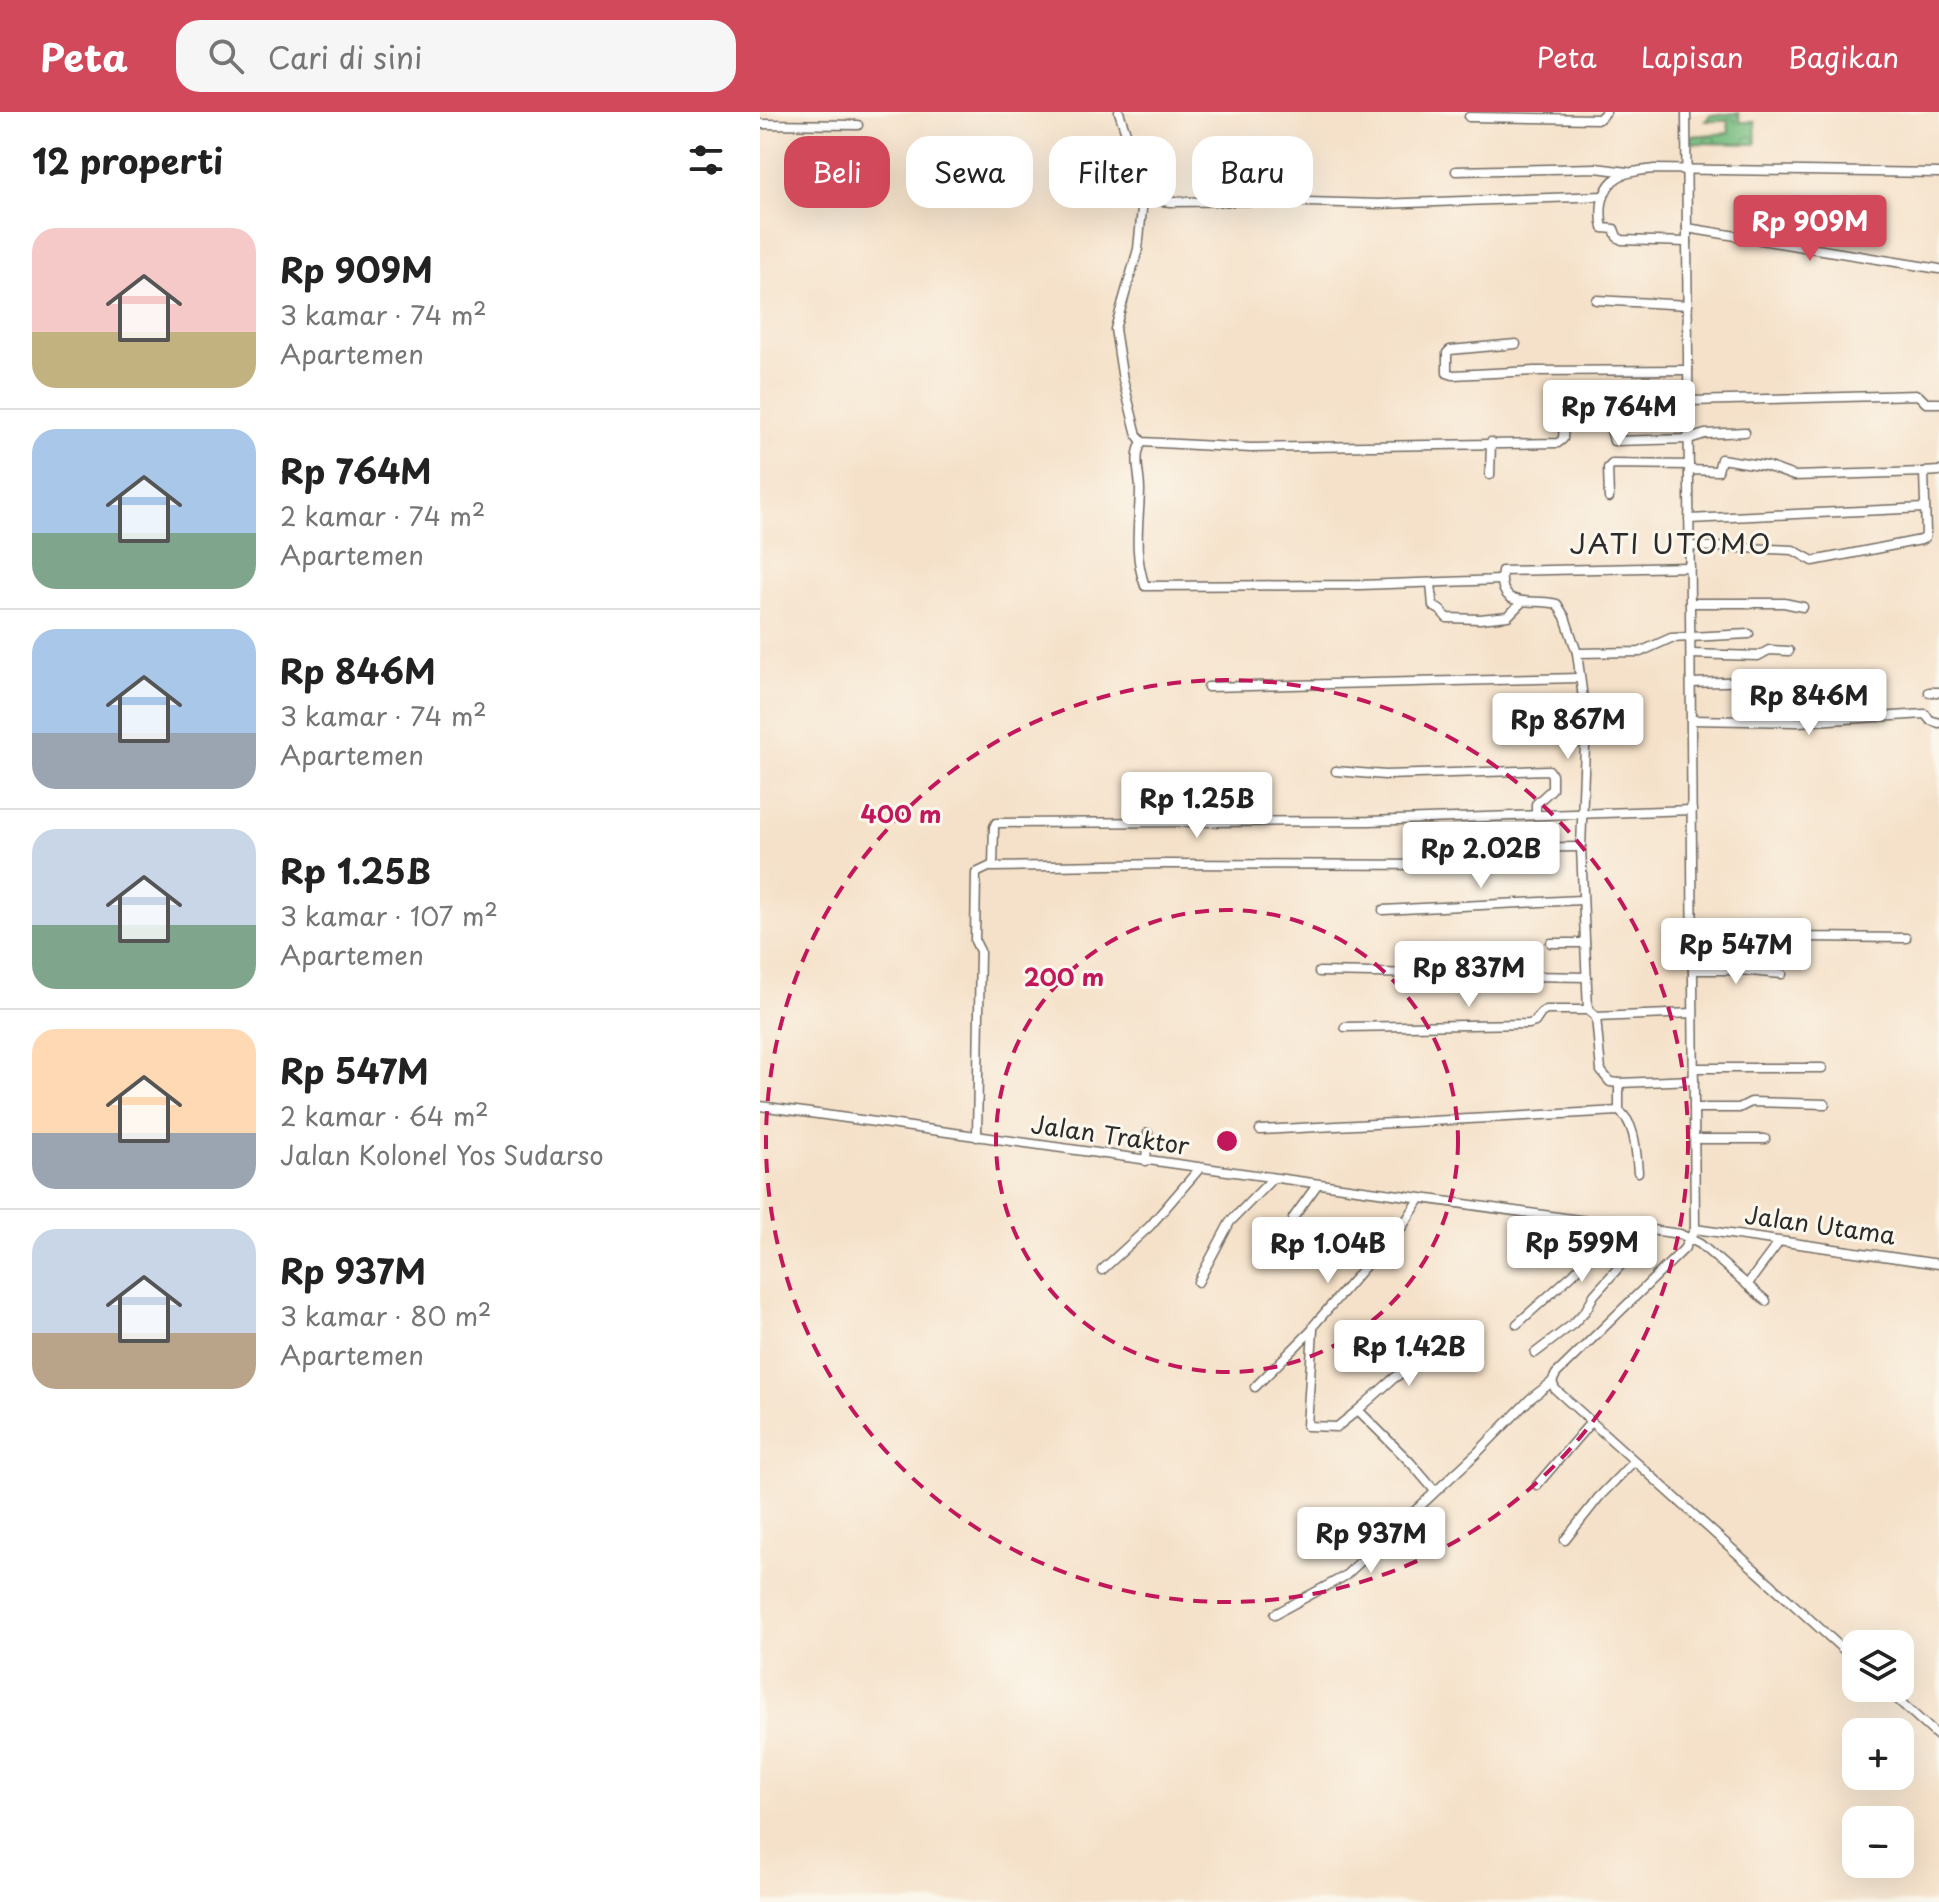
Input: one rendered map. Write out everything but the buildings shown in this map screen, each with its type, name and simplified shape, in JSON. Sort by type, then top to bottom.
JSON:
[{"type":"street","points":[[1119,112],[1127,136]]},
{"type":"street","points":[[1469,117],[1599,119],[1606,112]]},
{"type":"street","points":[[1275,1614],[1345,1576],[1530,1399],[1552,1382],[1556,1374],[1684,1249],[1693,1234],[1695,1139],[1686,112]]},
{"type":"street","points":[[760,124],[858,125]]},
{"type":"street","points":[[1456,171],[1596,168],[1628,172],[1686,169],[1939,173]]},
{"type":"street","points":[[1628,172],[1609,183],[1604,196],[1601,226],[1614,229],[1619,239],[1687,242]]},
{"type":"street","points":[[1176,202],[1379,204],[1604,196]]},
{"type":"street","points":[[1142,208],[1138,249],[1115,329],[1123,380],[1137,435],[1142,442]]},
{"type":"street","points":[[1687,228],[1939,269]]},
{"type":"street","points":[[1596,300],[1688,305]]},
{"type":"street","points":[[1516,344],[1450,350],[1447,353],[1447,373],[1688,370]]},
{"type":"street","points":[[1632,395],[1688,399],[1918,395],[1926,403],[1939,403]]},
{"type":"street","points":[[1142,442],[1251,448],[1559,443],[1563,439],[1564,421],[1569,417],[1608,418],[1614,441],[1689,439],[1705,434],[1745,432]]},
{"type":"street","points":[[1142,442],[1136,455],[1140,492],[1136,550],[1145,586],[1501,580]]},
{"type":"street","points":[[1490,475],[1491,442]]},
{"type":"street","points":[[1609,498],[1608,468],[1612,464],[1718,471],[1721,459],[1766,466],[1794,476],[1939,471]]},
{"type":"street","points":[[1690,546],[1793,550],[1813,561],[1925,538],[1924,472]]},
{"type":"street","points":[[1689,519],[1925,508]]},
{"type":"street","points":[[1588,1010],[1581,900],[1581,814],[1586,721],[1577,653],[1565,617],[1557,604],[1521,603],[1507,595],[1501,580],[1504,570],[1690,567]]},
{"type":"street","points":[[1431,583],[1433,606],[1447,618],[1503,617],[1516,610],[1521,603]]},
{"type":"street","points":[[1690,603],[1774,603],[1803,607]]},
{"type":"street","points":[[1577,653],[1640,652],[1667,639],[1749,634]]},
{"type":"street","points":[[1691,654],[1758,656],[1769,650],[1789,651]]},
{"type":"street","points":[[1208,687],[1580,678]]},
{"type":"street","points":[[1691,683],[1785,680]]},
{"type":"street","points":[[1691,720],[1798,722],[1925,714],[1939,723]]},
{"type":"street","points":[[1498,721],[1586,721]]},
{"type":"street","points":[[1336,771],[1385,775],[1549,770],[1552,789],[1536,804],[1536,815]]},
{"type":"street","points":[[992,867],[994,825],[998,823],[1480,819],[1692,810]]},
{"type":"street","points":[[977,1137],[980,951],[975,941],[976,873],[980,869],[1166,864],[1442,865],[1464,861],[1487,848],[1581,847]]},
{"type":"street","points":[[1383,910],[1581,900]]},
{"type":"street","points":[[1693,930],[1756,928],[1777,929],[1804,937],[1906,938]]},
{"type":"street","points":[[1551,943],[1585,943]]},
{"type":"street","points":[[1693,970],[1782,974]]},
{"type":"street","points":[[1319,972],[1587,977]]},
{"type":"street","points":[[1345,1027],[1529,1024],[1546,1010],[1588,1010],[1596,1017],[1601,1071],[1610,1082],[1694,1080]]},
{"type":"street","points":[[1596,1017],[1693,1013]]},
{"type":"street","points":[[1694,1068],[1822,1068]]},
{"type":"street","points":[[1619,1083],[1619,1111]]},
{"type":"street","points":[[1694,1108],[1739,1108],[1751,1102],[1825,1104]]},
{"type":"street","name":"Jalan Traktor","points":[[760,1106],[1272,1179],[1693,1234]]},
{"type":"street","points":[[1260,1130],[1619,1111],[1626,1116],[1631,1129],[1638,1172]]},
{"type":"street","points":[[1146,1161],[1148,1133]]},
{"type":"street","points":[[1695,1139],[1765,1139]]},
{"type":"street","points":[[1102,1270],[1150,1226],[1200,1168]]},
{"type":"street","points":[[1198,1282],[1230,1222],[1272,1179]]},
{"type":"street","points":[[1293,1218],[1317,1185]]},
{"type":"street","points":[[1420,1199],[1393,1241],[1367,1264],[1314,1325],[1307,1426],[1337,1427],[1393,1379],[1441,1344]]},
{"type":"street","points":[[1517,1324],[1573,1274],[1619,1226]]},
{"type":"street","points":[[1535,1353],[1586,1310],[1594,1295],[1627,1258],[1645,1229]]},
{"type":"street","points":[[1693,1234],[1766,1301]]},
{"type":"street","name":"Jalan Utama","points":[[1693,1234],[1779,1242],[1939,1264]]},
{"type":"street","points":[[1747,1285],[1779,1242]]},
{"type":"street","points":[[1255,1387],[1313,1329]]},
{"type":"street","points":[[1552,1382],[1555,1389],[1842,1648]]},
{"type":"street","points":[[1358,1410],[1435,1491]]},
{"type":"street","points":[[1537,1485],[1591,1422]]},
{"type":"street","points":[[1565,1540],[1599,1497],[1634,1461]]},
{"type":"street","points":[[1900,1702],[1939,1737]]},
{"type":"green space","points":[[1739,113],[1740,122],[1755,122],[1756,144],[1691,143],[1691,136],[1729,133],[1728,121],[1705,121],[1711,115]]},
{"type":"district","name":"JATI UTOMO","points":[[1671,544]]}]
